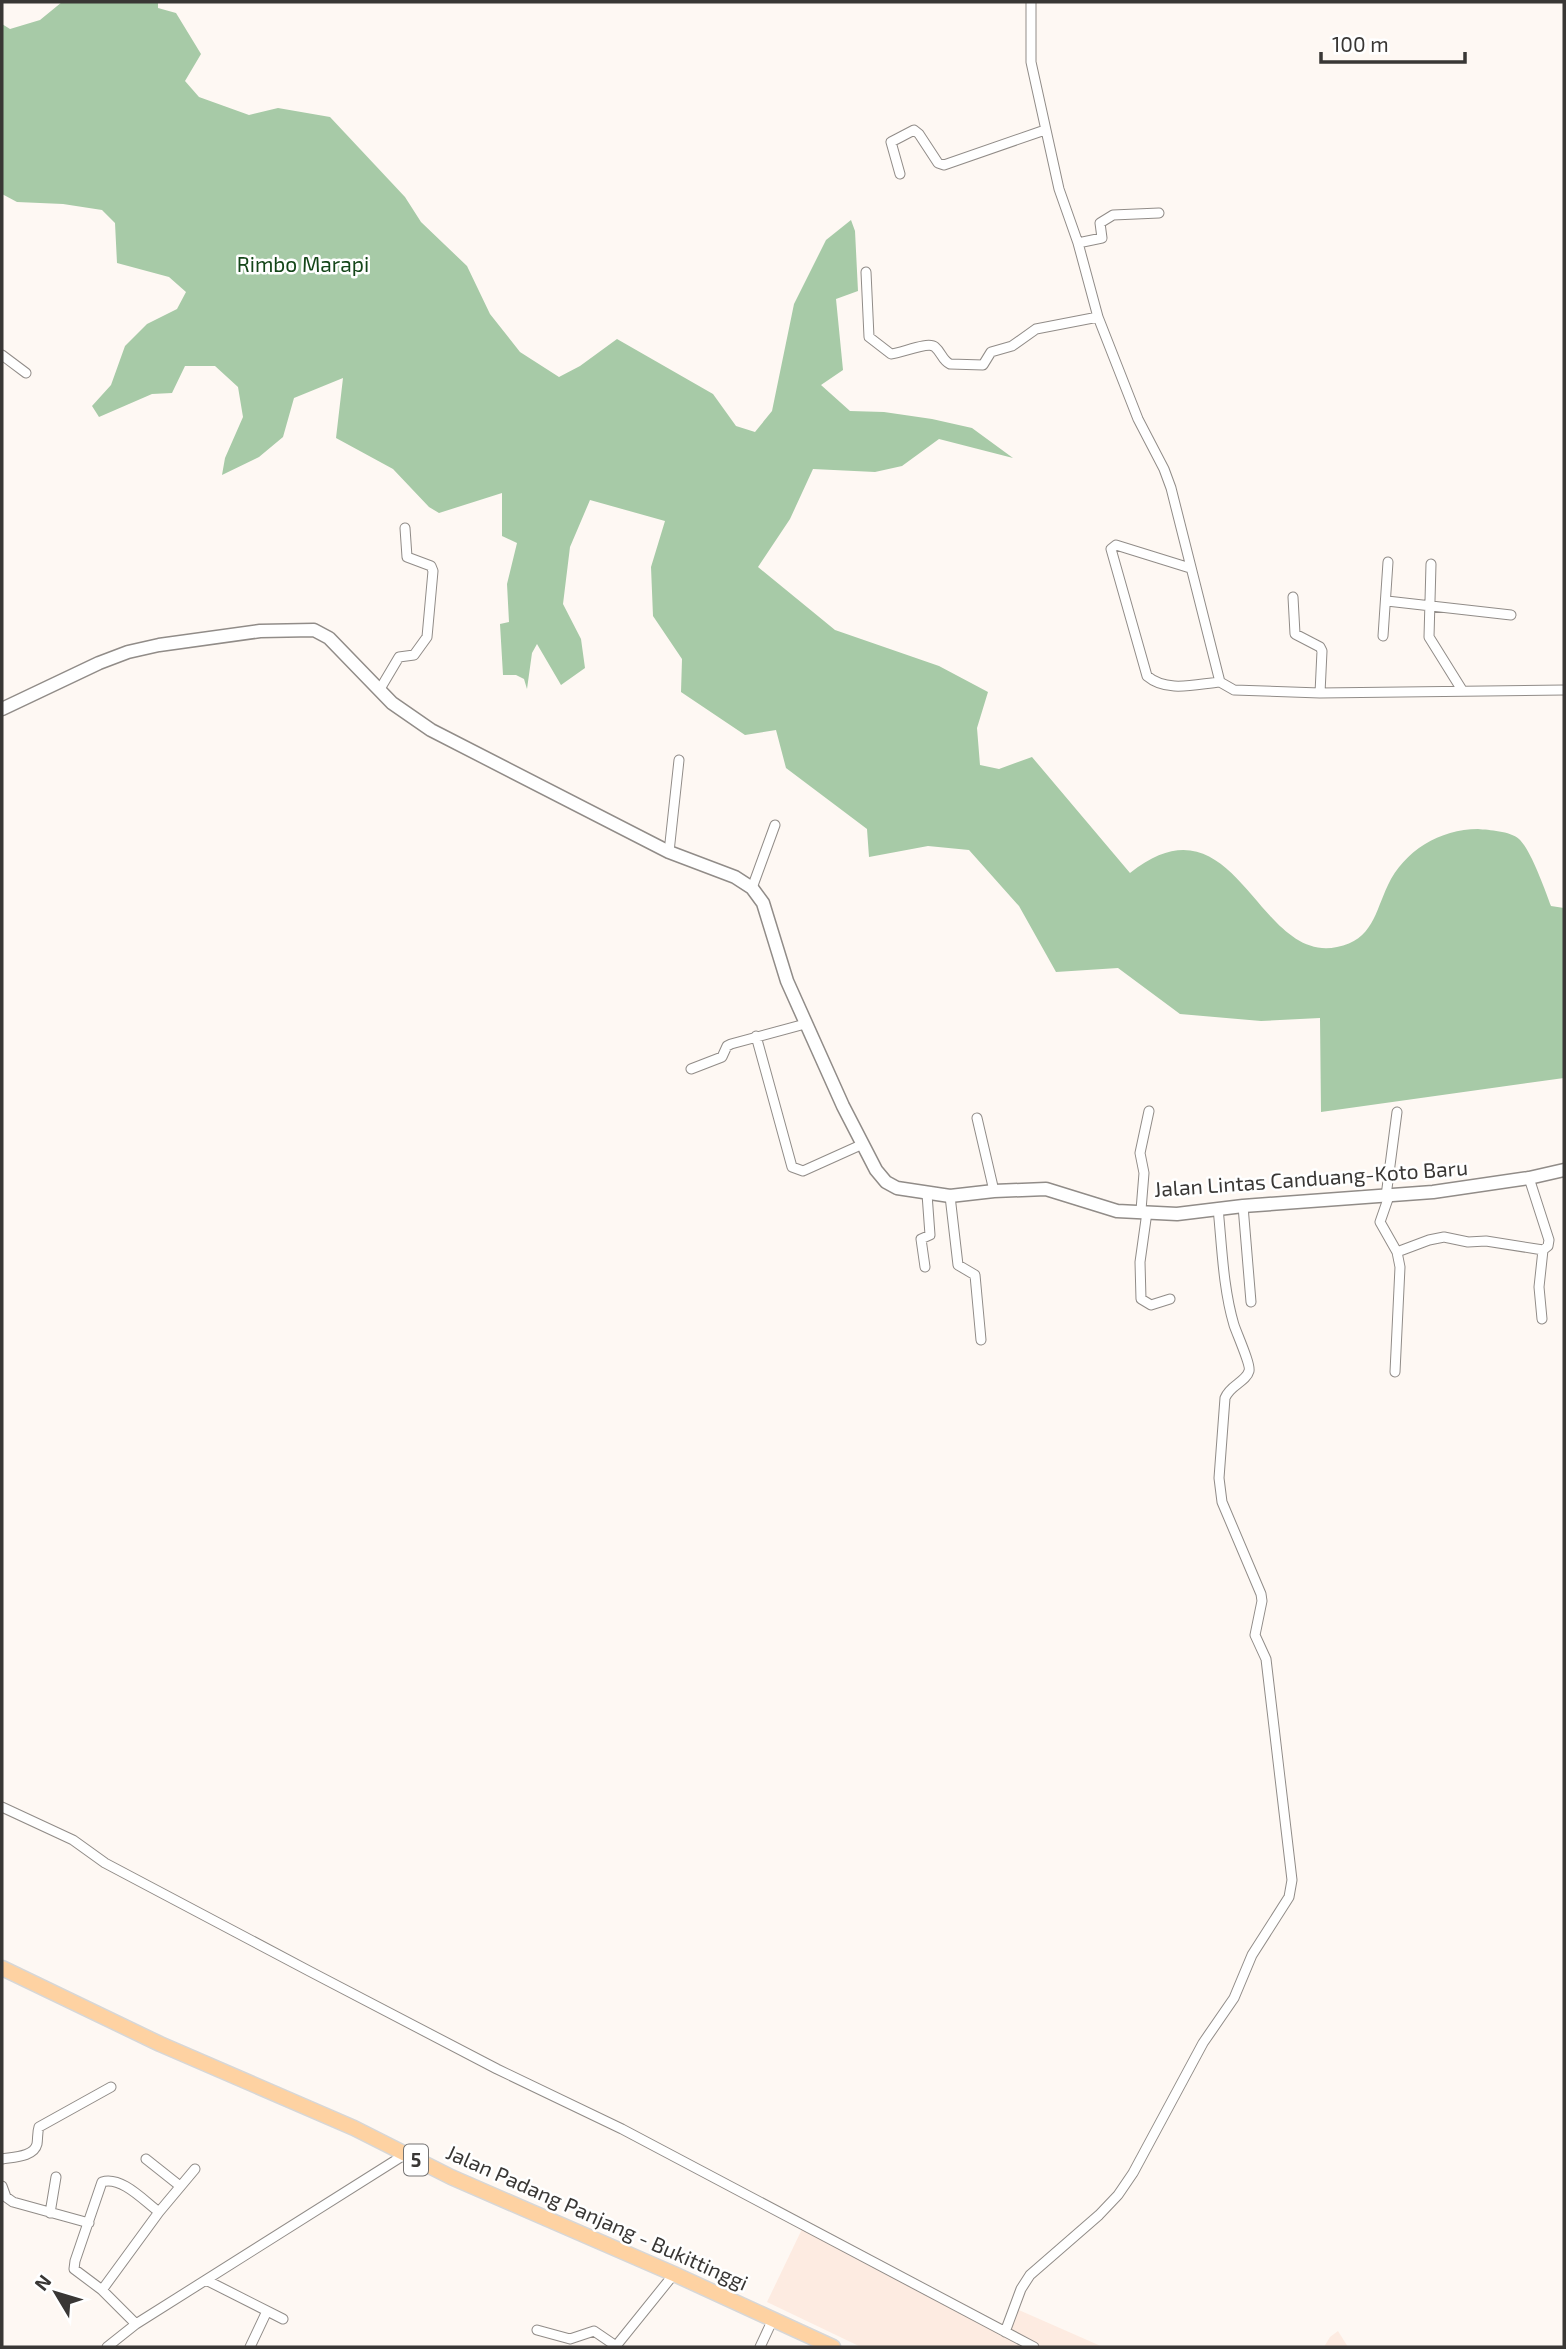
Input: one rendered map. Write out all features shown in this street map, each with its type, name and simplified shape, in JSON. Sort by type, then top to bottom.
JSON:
[{"type":"highway","name":"Jalan Padang Panjang - Bukittinggi","points":[[2,1968],[160,2044],[354,2128],[404,2155],[833,2347]]},
{"type":"main road","points":[[2,709],[128,652],[260,631],[314,630],[322,633],[393,703],[431,730],[669,852],[735,877],[752,888]]},
{"type":"main road","name":"Jalan Lintas Canduang-Koto Baru","points":[[752,888],[763,903],[780,963],[805,1024],[868,1157],[891,1185],[927,1194],[950,1196],[1046,1189],[1116,1211],[1177,1213],[1474,1187],[1564,1170]]},
{"type":"street","points":[[1031,2],[1031,62],[1059,189],[1078,243],[1098,317],[1138,419],[1171,488],[1220,682]]},
{"type":"street","points":[[900,174],[891,142],[914,130],[938,163],[944,164],[1045,131]]},
{"type":"street","points":[[1078,243],[1102,238],[1100,223],[1111,215],[1158,214]]},
{"type":"street","points":[[866,272],[869,337],[891,354],[929,345],[936,348],[950,364],[983,365],[991,352],[1013,346],[1036,329],[1098,317]]},
{"type":"street","points":[[2,355],[26,373]]},
{"type":"street","points":[[380,689],[398,657],[414,655],[427,637],[433,571],[430,566],[407,557],[405,528]]},
{"type":"street","points":[[1190,568],[1116,545],[1111,549],[1147,676],[1168,687],[1220,682],[1234,691],[1320,693],[1564,690]]},
{"type":"street","points":[[1383,636],[1388,562]]},
{"type":"street","points":[[1431,564],[1429,637],[1462,691]]},
{"type":"street","points":[[1293,597],[1295,634],[1317,644],[1322,651],[1320,693]]},
{"type":"street","points":[[1387,601],[1511,615]]},
{"type":"street","points":[[669,852],[679,760]]},
{"type":"street","points":[[752,888],[775,825]]},
{"type":"street","points":[[691,1069],[723,1057],[727,1046],[805,1024]]},
{"type":"street","points":[[756,1036],[792,1167],[803,1171],[863,1144]]},
{"type":"street","points":[[1149,1111],[1140,1153],[1144,1172],[1141,1298],[1151,1305],[1170,1299]]},
{"type":"street","points":[[1395,1373],[1400,1267],[1397,1252],[1380,1222],[1388,1196],[1397,1112]]},
{"type":"street","points":[[977,1118],[994,1191]]},
{"type":"street","points":[[1529,1178],[1548,1235],[1548,1246],[1543,1250],[1539,1287],[1542,1319]]},
{"type":"street","points":[[925,1267],[921,1240],[930,1235],[927,1194]]},
{"type":"street","points":[[950,1196],[958,1265],[975,1275],[981,1340]]},
{"type":"street","points":[[1243,1206],[1251,1302]]},
{"type":"street","points":[[1005,2332],[1021,2289],[1030,2275],[1099,2216],[1133,2173],[1203,2043],[1234,1998],[1252,1955],[1289,1897],[1292,1880],[1266,1659],[1255,1635],[1261,1594],[1222,1502],[1219,1478],[1225,1398],[1227,1391],[1245,1378],[1250,1367],[1227,1302],[1218,1208]]},
{"type":"street","points":[[1397,1252],[1444,1237],[1543,1250]]},
{"type":"street","points":[[2,1807],[73,1840],[105,1863],[311,1972],[497,2069],[622,2129],[1034,2347]]},
{"type":"street","points":[[2,2159],[29,2154],[37,2146],[39,2127],[111,2087]]},
{"type":"street","points":[[107,2347],[136,2324],[404,2155]]},
{"type":"street","points":[[146,2159],[180,2186]]},
{"type":"street","points":[[102,2290],[159,2212],[195,2169]]},
{"type":"street","points":[[50,2213],[56,2177]]},
{"type":"street","points":[[136,2324],[102,2290],[74,2269],[75,2260],[102,2182],[110,2179],[120,2183],[159,2212]]},
{"type":"street","points":[[2,2186],[6,2197],[13,2202],[89,2224]]},
{"type":"street","points":[[537,2330],[570,2339],[594,2332],[617,2346],[674,2274]]},
{"type":"street","points":[[206,2280],[283,2319]]},
{"type":"street","points":[[250,2347],[267,2311]]},
{"type":"street","points":[[760,2347],[773,2319]]},
{"type":"shaded area","points":[[803,2227],[1002,2326],[1012,2307],[1103,2347],[861,2347],[767,2302]]},
{"type":"shaded area","points":[[1338,2331],[1348,2347],[1324,2347],[1330,2337]]},
{"type":"green space","name":"Rimbo Marapi","points":[[62,2],[158,2],[158,8],[176,13],[201,54],[185,81],[199,97],[249,115],[278,108],[330,117],[405,197],[421,222],[467,266],[490,314],[520,352],[559,377],[580,366],[617,339],[713,394],[736,426],[755,432],[772,411],[794,304],[826,240],[851,220],[855,231],[858,291],[836,299],[843,370],[821,385],[850,411],[884,412],[972,428],[1013,458],[939,439],[902,466],[875,472],[813,469],[790,519],[758,567],[835,630],[939,666],[988,692],[977,728],[980,765],[999,769],[1032,757],[1130,873],[1166,853],[1196,852],[1221,864],[1285,931],[1309,945],[1337,947],[1358,938],[1376,915],[1395,873],[1413,852],[1425,844],[1464,830],[1493,830],[1515,836],[1524,844],[1551,906],[1564,908],[1564,1078],[1321,1112],[1320,1018],[1261,1021],[1180,1014],[1118,968],[1056,972],[1019,906],[969,850],[928,846],[869,857],[867,829],[786,768],[776,730],[745,735],[681,692],[682,659],[653,616],[651,567],[665,521],[590,500],[570,547],[563,604],[581,639],[585,668],[561,685],[537,644],[532,653],[527,689],[524,679],[516,675],[503,675],[500,624],[509,622],[507,584],[517,543],[502,536],[502,493],[439,513],[429,507],[393,469],[336,438],[343,378],[294,398],[283,437],[259,457],[222,475],[225,458],[243,417],[238,387],[215,366],[185,366],[172,393],[152,394],[99,417],[92,406],[111,385],[125,346],[147,324],[177,309],[186,292],[169,277],[117,263],[115,223],[102,210],[63,204],[17,202],[2,194],[2,24],[10,29],[40,20]]}]
